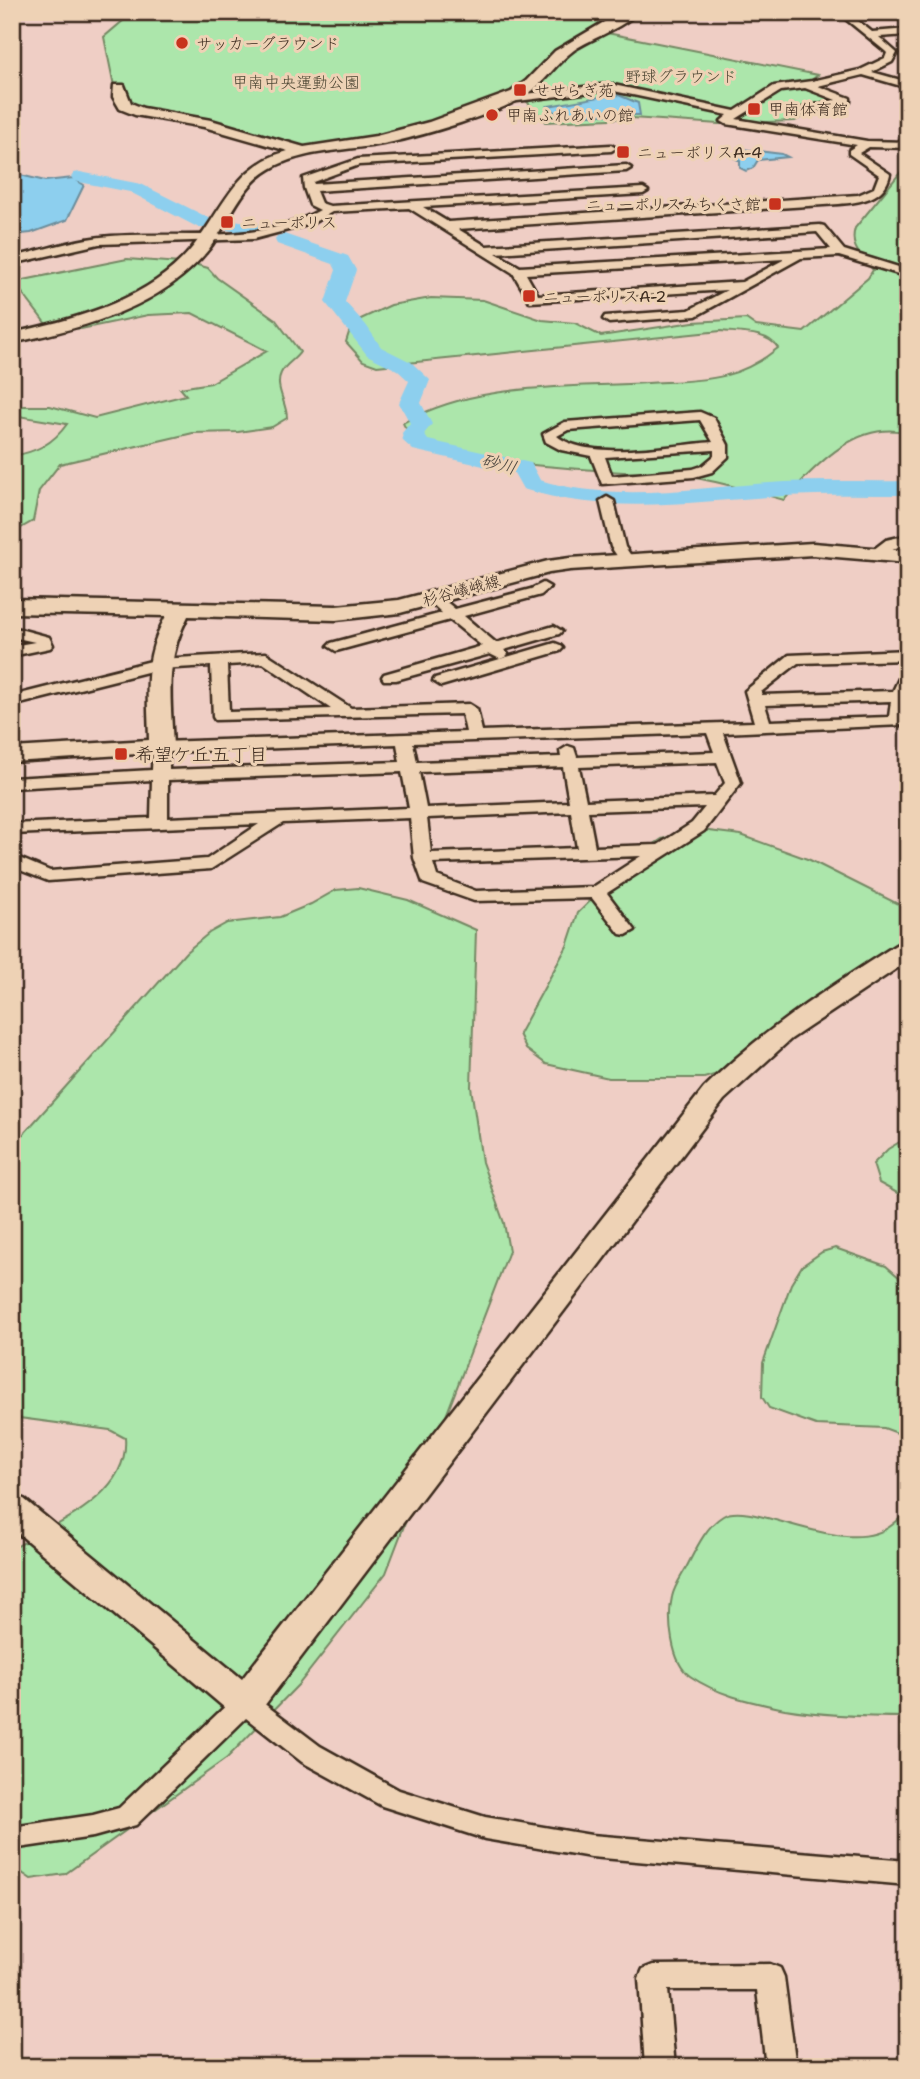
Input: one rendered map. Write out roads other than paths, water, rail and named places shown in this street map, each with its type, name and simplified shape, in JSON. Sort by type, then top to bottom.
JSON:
[{"type":"street","points":[[509,99],[534,84],[559,55],[631,12]]},
{"type":"street","points":[[841,12],[892,53],[889,60],[863,72],[806,85],[778,88],[726,121],[867,144],[908,145]]},
{"type":"street","points":[[896,12],[908,20]]},
{"type":"street","points":[[871,35],[908,32]]},
{"type":"street","points":[[863,72],[908,85]]},
{"type":"street","points":[[799,112],[846,100],[806,85]]},
{"type":"street","points":[[12,338],[71,324],[119,306],[161,285],[189,263],[259,168],[285,157],[406,134],[509,99],[610,87],[736,114]]},
{"type":"street","points":[[119,88],[125,106],[139,112],[206,123],[304,153]]},
{"type":"street","points":[[602,135],[657,213]]},
{"type":"street","points":[[446,226],[820,202],[861,197],[880,189],[885,181],[885,174],[873,164],[855,156],[853,152],[867,144]]},
{"type":"street","points":[[611,148],[358,162],[307,180],[316,205],[330,209],[643,191]]},
{"type":"street","points":[[309,188],[626,168]]},
{"type":"street","points":[[820,202],[820,228],[839,252]]},
{"type":"street","points":[[412,205],[518,271],[534,299],[744,285]]},
{"type":"street","points":[[12,261],[108,240],[281,232],[303,225],[330,209]]},
{"type":"street","points":[[92,227],[108,240]]},
{"type":"street","points":[[483,250],[820,228]]},
{"type":"street","points":[[518,271],[839,252],[908,274]]},
{"type":"street","points":[[609,319],[692,313],[802,254]]},
{"type":"street","points":[[597,454],[607,481],[694,473],[707,469],[721,457],[721,445],[707,418],[700,416],[565,426],[550,434],[551,439],[561,447],[597,454],[721,445]]},
{"type":"street","points":[[607,500],[618,547],[627,560]]},
{"type":"street","points":[[877,553],[891,542],[908,539]]},
{"type":"street","name":"杉谷嶬峨線","points":[[12,606],[336,613],[400,606],[548,566],[786,550],[877,553],[908,557]]},
{"type":"street","points":[[336,646],[537,592],[543,587]]},
{"type":"street","points":[[433,598],[509,661]]},
{"type":"street","points":[[159,822],[159,664],[165,639],[180,611]]},
{"type":"street","points":[[390,677],[554,631]]},
{"type":"street","points":[[12,632],[44,640],[46,645],[12,651]]},
{"type":"street","points":[[442,681],[555,648]]},
{"type":"street","points":[[762,727],[753,691],[794,658],[908,655]]},
{"type":"street","points":[[12,701],[159,664],[266,658],[348,713]]},
{"type":"street","points":[[219,661],[221,717],[469,709],[475,737]]},
{"type":"street","points":[[15,753],[897,722],[899,696],[908,675]]},
{"type":"street","points":[[756,700],[899,696]]},
{"type":"street","points":[[404,739],[418,812],[423,858],[429,879],[474,896],[597,892],[698,827],[733,783],[713,728]]},
{"type":"street","points":[[564,733],[587,853]]},
{"type":"street","points":[[12,783],[159,775],[724,757]]},
{"type":"street","points":[[12,829],[282,816],[719,801]]},
{"type":"street","points":[[12,860],[48,876],[211,864],[282,816]]},
{"type":"street","points":[[423,858],[665,849]]},
{"type":"street","points":[[597,892],[626,930]]},
{"type":"street","points":[[12,1838],[93,1826],[127,1816],[245,1703],[714,1094],[743,1063],[813,1010],[908,949]]},
{"type":"street","points":[[12,1508],[245,1703],[311,1754],[391,1798],[485,1828],[591,1846],[908,1873]]},
{"type":"street","points":[[660,2067],[653,1978],[770,1977],[781,2067]]},
{"type":"water","points":[[616,94],[638,103],[640,115],[559,115],[548,106]]},
{"type":"water","points":[[741,149],[788,157],[758,160],[753,168],[746,171],[740,168],[740,161],[731,156]]},
{"type":"water","points":[[12,173],[45,181],[73,178],[84,185],[67,220],[31,233],[12,235]]},
{"type":"waterway","name":"砂川","points":[[80,177],[135,188],[206,224]]},
{"type":"waterway","name":"砂川","points":[[234,226],[258,229]]},
{"type":"waterway","name":"砂川","points":[[284,240],[341,260],[346,270],[335,302],[374,351],[404,366],[420,380],[410,403],[421,424],[413,433],[414,441],[421,445],[523,468],[531,484],[562,494],[634,499],[787,489],[908,488]]},
{"type":"place","name":"サッカーグラウンド","points":[[182,43]]},
{"type":"place","name":"せせらぎ苑","points":[[520,90]]},
{"type":"place","name":"甲南体育館","points":[[754,109]]},
{"type":"place","name":"甲南ふれあいの館","points":[[492,115]]},
{"type":"place","name":"ニューポリスA-4","points":[[623,152]]},
{"type":"place","name":"ニューポリスみちくさ館","points":[[775,204]]},
{"type":"place","name":"ニューポリス","points":[[227,222]]},
{"type":"place","name":"ニューポリスA-2","points":[[529,296]]},
{"type":"place","name":"希望ケ丘五丁目","points":[[121,754]]},
{"type":"park label","name":"野球グラウンド","points":[[681,76]]},
{"type":"park label","name":"甲南中央運動公園","points":[[296,82]]}]
